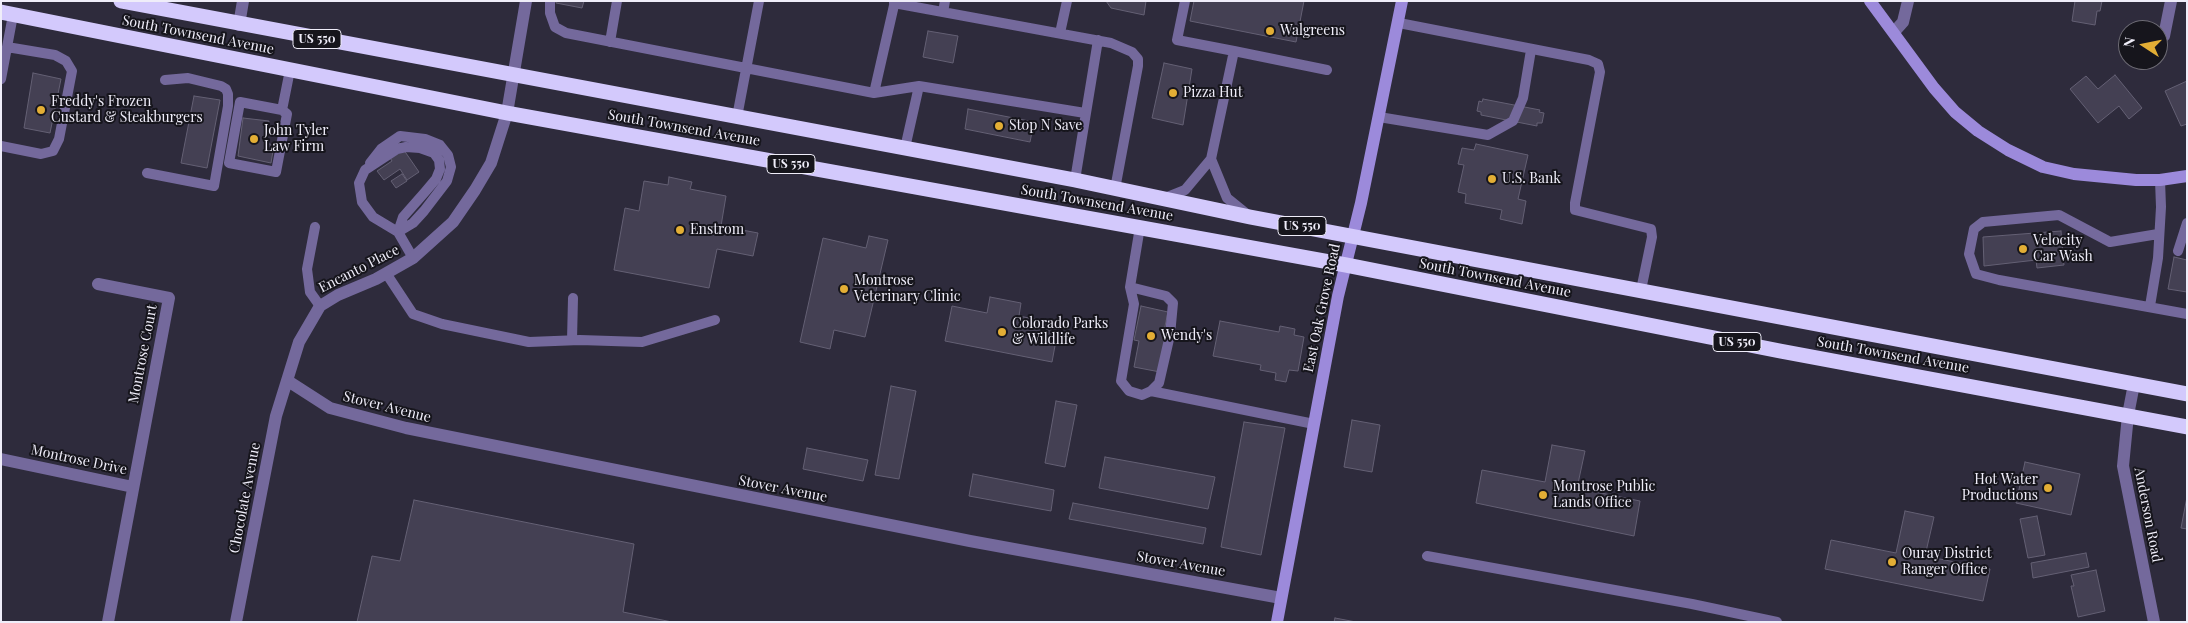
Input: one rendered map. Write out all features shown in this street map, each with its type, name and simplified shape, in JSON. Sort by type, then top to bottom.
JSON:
[{"type":"highway","name":"South Townsend Avenue","points":[[121,1],[239,25],[1075,180],[1115,190],[1164,198],[1250,217],[2187,394]]},
{"type":"highway","name":"South Townsend Avenue","points":[[7,14],[507,113],[1346,265],[2187,427]]},
{"type":"street","points":[[239,25],[243,1]]},
{"type":"street","name":"Encanto Place","points":[[288,381],[300,342],[320,306],[338,295],[386,273],[413,258],[453,222],[475,190],[490,163],[507,113],[526,1]]},
{"type":"street","name":"East Oak Grove Road","points":[[1277,622],[1338,296],[1379,117],[1402,1]]},
{"type":"street","points":[[1870,1],[1934,88],[1955,112],[1978,131],[2008,150],[2042,167],[2074,174],[2136,180],[2160,180],[2187,176]]},
{"type":"street","points":[[1894,32],[1903,22],[1908,1]]},
{"type":"street","points":[[2167,20],[2171,1]]},
{"type":"street","name":"Montrose Court","points":[[98,284],[169,298],[133,487]]},
{"type":"street","name":"Stover Avenue","points":[[288,381],[330,408],[433,434],[960,539],[1281,598]]},
{"type":"street","name":"Chocolate Avenue","points":[[236,622],[276,416],[288,381]]},
{"type":"street","name":"Anderson Road","points":[[2134,384],[2128,415],[2123,466],[2154,622]]},
{"type":"street","name":"Montrose Drive","points":[[1,458],[133,487],[108,622]]},
{"type":"lane","points":[[550,1],[550,14],[555,27],[566,33],[874,93],[919,86],[1085,113]]},
{"type":"lane","points":[[610,42],[617,1]]},
{"type":"lane","points":[[737,117],[759,1]]},
{"type":"lane","points":[[1060,33],[1066,1]]},
{"type":"lane","points":[[1185,1],[1177,40],[1327,70]]},
{"type":"lane","points":[[874,93],[894,2],[944,6],[1124,47],[1138,59],[1115,190]]},
{"type":"lane","points":[[1,79],[7,47],[7,14]]},
{"type":"lane","points":[[1399,23],[1589,60],[1598,64],[1600,72],[1575,210],[1651,229],[1652,237],[1641,290]]},
{"type":"lane","points":[[1075,180],[1098,40]]},
{"type":"lane","points":[[1,146],[41,154],[52,151],[59,139],[72,70],[66,61],[55,55],[7,47]]},
{"type":"lane","points":[[1379,117],[1488,135],[1513,122],[1523,98],[1531,50]]},
{"type":"lane","points":[[1164,198],[1185,190],[1212,159],[1234,51]]},
{"type":"lane","points":[[282,110],[290,70]]},
{"type":"lane","points":[[147,173],[214,186],[228,106],[226,89],[188,78],[165,80]]},
{"type":"lane","points":[[906,148],[919,86]]},
{"type":"lane","points":[[240,102],[282,110],[287,114],[276,172],[229,164],[240,102]]},
{"type":"lane","points":[[398,232],[403,217],[436,179],[440,169],[434,153],[420,148],[406,147],[397,149],[365,170],[359,183],[362,202],[373,217],[398,232],[413,258]]},
{"type":"lane","points":[[1212,159],[1228,198],[1250,217]]},
{"type":"lane","points":[[2150,306],[2158,258],[2161,207],[2160,180]]},
{"type":"lane","points":[[2158,234],[2110,242],[2058,215],[1984,222],[1974,230],[1969,254],[1976,274],[1999,280],[2187,314]]},
{"type":"lane","points":[[2178,251],[2187,223]]},
{"type":"lane","points":[[314,227],[307,270],[310,292],[320,306]]},
{"type":"lane","points":[[1140,227],[1130,287],[1134,304],[1121,380],[1129,391],[1142,395],[1151,392],[1314,424]]},
{"type":"lane","points":[[386,273],[413,314],[442,324],[529,342],[572,340],[642,342],[715,320]]},
{"type":"lane","points":[[1130,287],[1166,296],[1173,303],[1173,314],[1159,383],[1151,392]]},
{"type":"lane","points":[[572,340],[573,298]]},
{"type":"lane","points":[[1426,556],[1692,604],[1777,622]]},
{"type":"building","points":[[556,1],[584,1],[582,8],[556,3]]},
{"type":"building","points":[[1106,1],[1146,1],[1144,15],[1111,8]]},
{"type":"building","name":"Walgreens","points":[[1194,1],[1304,1],[1296,42],[1190,21]]},
{"type":"building","points":[[2075,1],[2102,1],[2100,11],[2097,11],[2095,25],[2072,21]]},
{"type":"building","points":[[928,31],[958,36],[953,63],[923,57]]},
{"type":"building","name":"Pizza Hut","points":[[1164,63],[1192,69],[1183,125],[1152,118]]},
{"type":"building","name":"Freddy's Frozen Custard & Steakburgers","points":[[33,73],[61,79],[50,133],[24,128]]},
{"type":"building","points":[[2115,75],[2142,108],[2129,119],[2119,106],[2098,123],[2070,89],[2086,76],[2098,89]]},
{"type":"building","points":[[2187,81],[2187,124],[2181,126],[2165,91]]},
{"type":"building","points":[[194,96],[220,100],[207,168],[181,163]]},
{"type":"building","points":[[1483,99],[1540,110],[1539,112],[1544,113],[1542,123],[1537,123],[1537,126],[1481,115],[1481,112],[1477,111],[1479,101],[1482,102]]},
{"type":"building","name":"Stop N Save","points":[[968,109],[1034,122],[1030,142],[965,129]]},
{"type":"building","name":"John Tyler Law Firm","points":[[243,118],[269,121],[265,143],[274,145],[271,163],[238,156]]},
{"type":"building","points":[[397,140],[419,172],[407,180],[400,169],[384,180],[377,171],[392,161],[384,148]]},
{"type":"building","name":"U.S. Bank","points":[[1476,144],[1528,155],[1518,199],[1526,201],[1522,224],[1500,219],[1502,210],[1465,203],[1466,194],[1458,192],[1464,165],[1458,164],[1462,148],[1474,150]]},
{"type":"building","points":[[402,174],[407,181],[396,188],[391,181]]},
{"type":"building","name":"Enstrom","points":[[669,177],[692,182],[690,189],[726,196],[721,226],[758,233],[753,256],[717,249],[709,288],[614,270],[625,208],[639,211],[644,181],[668,185]]},
{"type":"building","name":"Velocity Car Wash","points":[[2061,231],[2064,265],[2037,268],[2036,260],[1984,266],[1983,237]]},
{"type":"building","name":"Montrose Veterinary Clinic","points":[[869,236],[888,240],[865,337],[834,330],[830,349],[800,342],[823,238],[866,248]]},
{"type":"building","points":[[2174,257],[2187,260],[2187,292],[2168,289]]},
{"type":"building","name":"Colorado Parks & Wildlife","points":[[990,297],[1021,303],[1019,316],[1059,324],[1052,362],[945,341],[952,306],[987,313]]},
{"type":"building","name":"Wendy's","points":[[1141,306],[1168,312],[1164,331],[1168,332],[1160,372],[1134,367],[1139,341],[1134,340]]},
{"type":"building","points":[[1220,321],[1279,332],[1280,326],[1295,329],[1294,335],[1304,337],[1298,371],[1289,370],[1286,382],[1275,380],[1276,373],[1260,370],[1261,365],[1213,356]]},
{"type":"building","points":[[891,386],[916,391],[899,479],[875,475]]},
{"type":"building","points":[[1056,401],[1077,405],[1065,467],[1045,463]]},
{"type":"building","points":[[1352,420],[1380,425],[1372,472],[1344,467]]},
{"type":"building","points":[[1244,422],[1285,428],[1261,555],[1221,547]]},
{"type":"building","name":"Montrose Public Lands Office","points":[[1552,445],[1585,451],[1577,488],[1640,501],[1634,536],[1476,503],[1482,470],[1545,482]]},
{"type":"building","points":[[807,448],[868,460],[863,481],[803,469]]},
{"type":"building","points":[[1105,457],[1215,477],[1208,509],[1099,488]]},
{"type":"building","name":"Hot Water Productions","points":[[2025,462],[2080,474],[2071,515],[2016,503]]},
{"type":"building","points":[[973,474],[1054,490],[1051,511],[969,496]]},
{"type":"building","points":[[2187,497],[2187,529],[2181,528]]},
{"type":"building","points":[[414,500],[634,544],[623,612],[672,622],[357,622],[372,556],[400,561]]},
{"type":"building","points":[[1073,503],[1206,528],[1203,544],[1069,519]]},
{"type":"building","name":"Ouray District Ranger Office","points":[[1905,511],[1934,517],[1925,556],[1990,569],[1983,601],[1825,569],[1831,540],[1896,553]]},
{"type":"building","points":[[2037,516],[2045,555],[2028,558],[2020,519]]},
{"type":"building","points":[[2086,553],[2089,567],[2033,578],[2031,563]]},
{"type":"building","points":[[2096,570],[2105,611],[2078,617],[2071,586],[2074,586],[2071,575]]},
{"type":"building","points":[[1335,618],[1356,622],[1334,622]]},
{"type":"place","name":"Walgreens","points":[[1270,31]]},
{"type":"place","name":"Pizza Hut","points":[[1173,93]]},
{"type":"place","name":"Freddy's Frozen Custard & Steakburgers","points":[[41,110]]},
{"type":"place","name":"Stop N Save","points":[[999,126]]},
{"type":"place","name":"John Tyler Law Firm","points":[[254,139]]},
{"type":"place","name":"U.S. Bank","points":[[1492,179]]},
{"type":"place","name":"Enstrom","points":[[680,230]]},
{"type":"place","name":"Velocity Car Wash","points":[[2023,249]]},
{"type":"place","name":"Montrose Veterinary Clinic","points":[[844,289]]},
{"type":"place","name":"Colorado Parks & Wildlife","points":[[1002,332]]},
{"type":"place","name":"Wendy's","points":[[1151,336]]},
{"type":"place","name":"Hot Water Productions","points":[[2048,488]]},
{"type":"place","name":"Montrose Public Lands Office","points":[[1543,495]]},
{"type":"place","name":"Ouray District Ranger Office","points":[[1892,562]]}]
